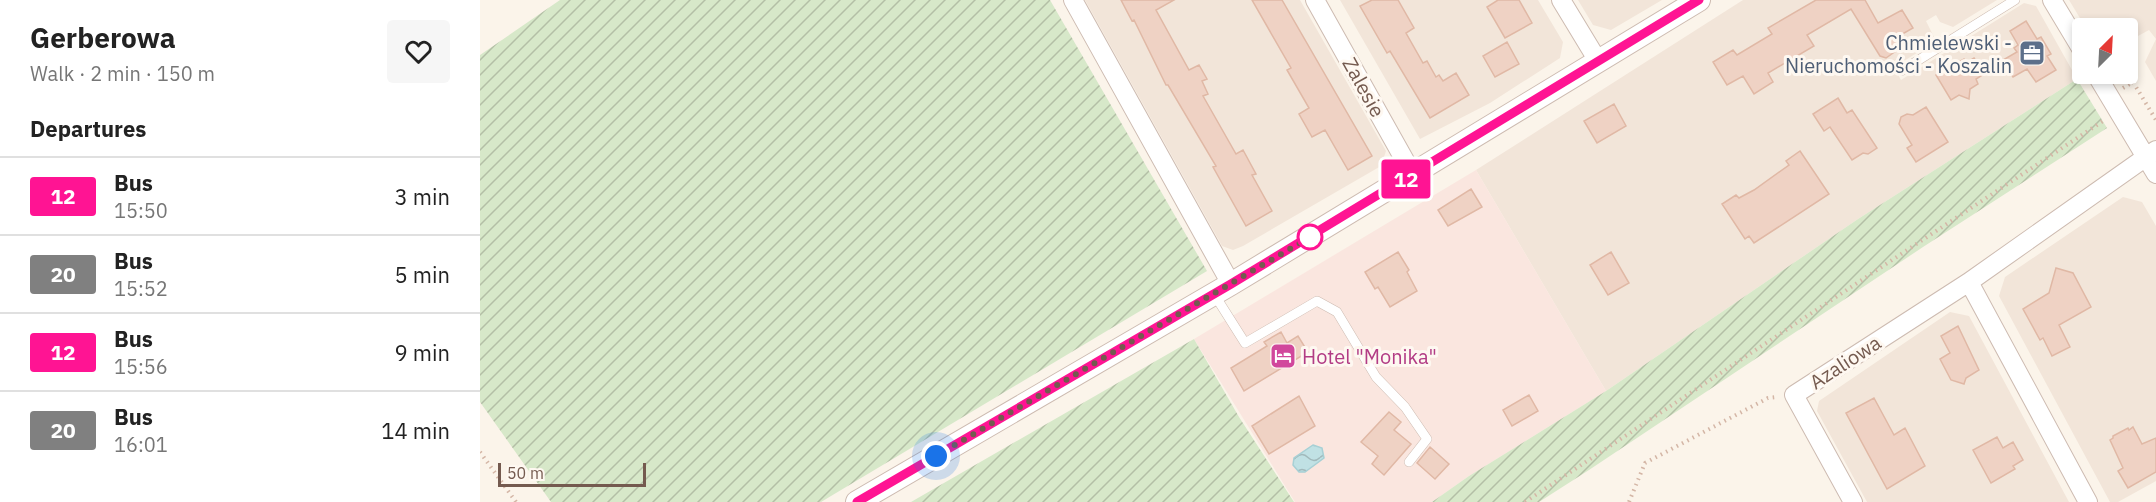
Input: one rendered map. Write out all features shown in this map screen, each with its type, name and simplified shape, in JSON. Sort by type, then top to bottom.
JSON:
[{"type":"street","points":[[1073,0],[1222,289]]},
{"type":"street","name":"Zalesie","points":[[1315,0],[1413,175]]},
{"type":"street","points":[[1561,0],[1598,61]]},
{"type":"street","points":[[857,502],[1222,289],[1699,0]]},
{"type":"street","points":[[2052,0],[2072,33]]},
{"type":"street","points":[[2102,84],[2113,103],[2151,153],[2156,174]]},
{"type":"street","name":"Azaliowa","points":[[1853,502],[1794,394],[1969,282],[2151,153]]},
{"type":"street","points":[[1969,282],[2088,502]]},
{"type":"lane","points":[[1901,71],[2015,0]]},
{"type":"lane","points":[[1222,289],[1245,343],[1317,301],[1337,312],[1376,377],[1405,407],[1427,439],[1409,462]]},
{"type":"path","points":[[1525,502],[1920,243],[2113,103],[2133,82],[2156,120]]},
{"type":"path","points":[[1629,502],[1645,463],[1768,398],[1794,394]]},
{"type":"path","points":[[480,452],[516,502]]},
{"type":"shaded area","points":[[1085,0],[1300,0],[1386,151],[1381,166],[1243,246],[1233,250],[1222,246]]},
{"type":"shaded area","points":[[1340,0],[1538,0],[1563,42],[1560,58],[1490,103],[1420,139]]},
{"type":"shaded area","points":[[1578,0],[1662,0],[1611,30],[1593,25]]},
{"type":"shaded area","points":[[1743,0],[1997,0],[1953,27],[1940,22],[1936,15],[1926,21],[1934,37],[1925,48],[1894,67],[1901,80],[2024,3],[2036,6],[2072,70],[2072,82],[1858,219],[1606,391],[1476,170]]},
{"type":"shaded area","points":[[2069,0],[2156,0],[2156,39],[2149,30],[2138,36],[2138,18],[2080,18]]},
{"type":"shaded area","points":[[2156,39],[2156,81],[2145,62]]},
{"type":"shaded area","points":[[1476,170],[1606,391],[1469,476],[1432,502],[1295,502],[1194,339]]},
{"type":"shaded area","points":[[2123,197],[2142,202],[2156,226],[2156,481],[2118,502],[2110,502],[1999,296],[2005,277]]},
{"type":"shaded area","points":[[1950,312],[1969,316],[2069,502],[1867,502],[1817,411],[1819,401]]},
{"type":"green space","points":[[560,0],[1050,0],[1207,271],[821,502],[551,502],[480,402],[480,55]]},
{"type":"green space","points":[[2072,82],[2080,84],[2107,128],[1539,502],[1432,502],[1469,476],[1606,391],[1858,219]]},
{"type":"green space","points":[[1194,339],[1239,417],[1294,502],[911,502]]},
{"type":"water","points":[[1313,445],[1322,448],[1324,458],[1305,472],[1299,472],[1293,465],[1294,458]]},
{"type":"building","points":[[1121,0],[1174,0],[1156,10],[1189,70],[1199,65],[1207,79],[1202,81],[1208,94],[1203,96],[1236,154],[1243,150],[1256,174],[1252,175],[1272,211],[1246,226],[1213,167],[1216,166],[1166,85],[1134,20],[1132,21]]},
{"type":"building","points":[[1252,0],[1282,0],[1372,156],[1348,170],[1325,130],[1312,137],[1299,114],[1309,108],[1287,70],[1291,68]]},
{"type":"building","points":[[1372,0],[1398,0],[1414,28],[1406,33],[1423,63],[1427,61],[1436,77],[1439,75],[1443,81],[1456,73],[1469,95],[1430,118],[1390,51],[1387,53],[1360,6]]},
{"type":"building","points":[[1498,0],[1519,0],[1532,23],[1505,38],[1487,7]]},
{"type":"building","points":[[1816,0],[1865,0],[1878,23],[1902,10],[1913,28],[1897,37],[1903,46],[1886,58],[1880,56],[1851,9],[1807,35],[1814,46],[1768,73],[1773,82],[1754,94],[1743,76],[1727,85],[1713,62],[1733,50],[1737,55],[1772,34],[1768,28]]},
{"type":"building","name":"Chmielewski - Nieruchomości - Koszalin","points":[[2026,21],[2037,39],[2041,37],[2051,54],[2047,56],[2056,70],[2036,82],[2027,69],[2013,77],[2003,60],[2017,52],[2014,48],[2018,45],[2010,31]]},
{"type":"building","points":[[1507,42],[1519,64],[1495,77],[1483,56]]},
{"type":"building","points":[[1974,58],[1984,74],[1976,79],[1978,84],[1970,89],[1969,99],[1959,95],[1951,100],[1936,75],[1964,59],[1966,63]]},
{"type":"building","points":[[1838,98],[1847,113],[1852,110],[1877,148],[1852,160],[1830,127],[1824,131],[1813,114]]},
{"type":"building","points":[[1614,104],[1626,126],[1597,143],[1584,121]]},
{"type":"building","points":[[1926,107],[1948,142],[1916,162],[1907,148],[1912,145],[1899,124],[1901,117],[1907,114],[1913,115]]},
{"type":"building","points":[[1800,151],[1829,194],[1754,243],[1749,236],[1745,239],[1722,204],[1736,195],[1739,198],[1754,190],[1789,165],[1786,161]]},
{"type":"building","points":[[1471,189],[1482,207],[1448,226],[1438,210]]},
{"type":"building","points":[[1398,252],[1409,270],[1407,272],[1417,291],[1390,307],[1378,287],[1375,289],[1365,272]]},
{"type":"building","points":[[1611,252],[1629,283],[1608,295],[1590,265]]},
{"type":"building","points":[[2056,268],[2073,273],[2091,307],[2059,325],[2070,347],[2052,356],[2043,338],[2040,340],[2023,309],[2049,293]]},
{"type":"building","points":[[1958,326],[1979,370],[1966,378],[1964,384],[1951,380],[1940,359],[1950,353],[1941,336]]},
{"type":"building","points":[[1281,332],[1287,343],[1298,336],[1308,352],[1244,391],[1231,368],[1267,346],[1264,342]]},
{"type":"building","points":[[1529,395],[1538,411],[1512,426],[1503,410]]},
{"type":"building","points":[[1299,396],[1315,426],[1269,454],[1252,426]]},
{"type":"building","points":[[1874,398],[1894,435],[1905,428],[1925,466],[1887,489],[1846,413]]},
{"type":"building","points":[[1389,412],[1401,422],[1394,430],[1411,444],[1384,475],[1372,464],[1378,456],[1361,442]]},
{"type":"building","points":[[2133,427],[2142,444],[2156,438],[2156,472],[2128,488],[2118,471],[2123,468],[2110,440],[2113,436]]},
{"type":"building","points":[[1997,437],[2003,448],[2013,442],[2023,460],[2013,466],[2015,469],[1991,483],[1973,450]]},
{"type":"building","points":[[1430,447],[1449,464],[1435,479],[1417,463]]},
{"type":"bus line","name":"12","points":[[857,502],[1231,284],[1699,0]]},
{"type":"place","name":"Chmielewski - Nieruchomości - Koszalin","points":[[2032,53]]},
{"type":"place","name":"Hotel \"Monika\"","points":[[1283,356]]},
{"type":"route","points":[[936,456],[1312,236],[1310,237]]}]
